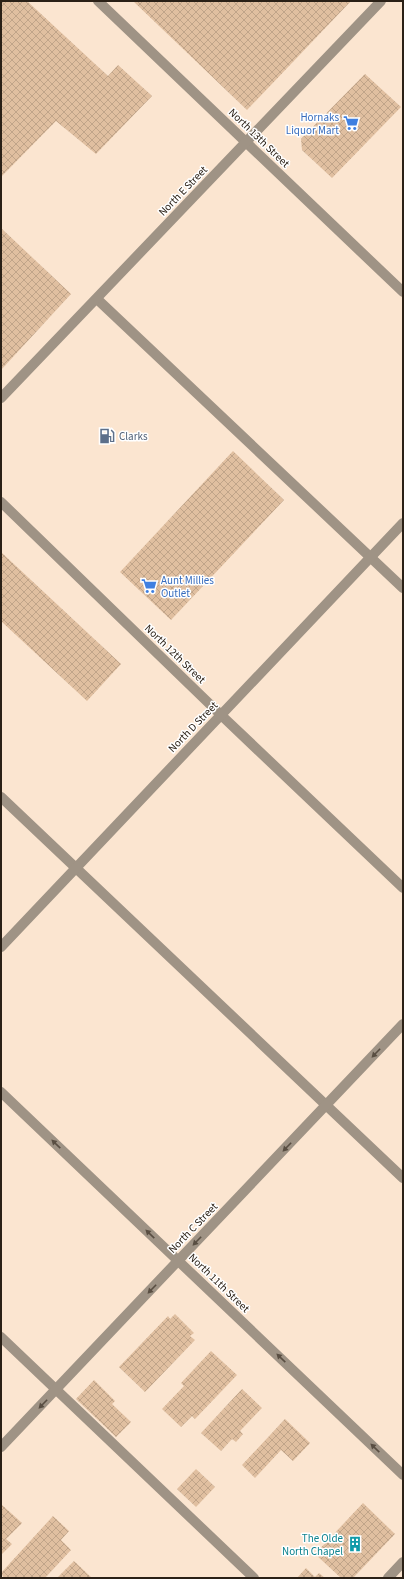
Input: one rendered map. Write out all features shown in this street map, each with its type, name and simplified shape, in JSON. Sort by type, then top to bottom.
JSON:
[{"type":"street","name":"North 13th Street","points":[[98,1],[403,292]]},
{"type":"street","name":"North E Street","points":[[1,398],[381,1]]},
{"type":"street","points":[[97,299],[403,588]]},
{"type":"street","name":"North 12th Street","points":[[1,502],[221,715],[403,888]]},
{"type":"street","name":"North D Street","points":[[1,947],[403,523]]},
{"type":"street","points":[[1,797],[77,867],[403,1178]]},
{"type":"street","name":"North C Street","points":[[1,1447],[403,1024]]},
{"type":"street","name":"North 11th Street","points":[[1,1092],[403,1475]]},
{"type":"street","points":[[1,1337],[254,1578]]},
{"type":"street","points":[[388,1578],[403,1562]]},
{"type":"building","points":[[1,1],[27,1],[108,76],[118,65],[152,96],[96,154],[56,121],[1,177]]},
{"type":"building","points":[[133,1],[351,1],[247,110]]},
{"type":"building","name":"Hornaks Liquor Mart","points":[[365,74],[401,107],[332,178],[302,150],[301,139]]},
{"type":"building","points":[[1,228],[71,294],[1,370]]},
{"type":"building","points":[[233,451],[284,500],[171,620],[120,572]]},
{"type":"building","points":[[1,552],[121,664],[87,701],[2,622],[1,624]]},
{"type":"building","points":[[175,1314],[194,1333],[190,1336],[195,1340],[145,1392],[119,1367],[168,1316],[170,1319]]},
{"type":"building","points":[[211,1351],[237,1375],[195,1419],[192,1416],[181,1427],[162,1409],[184,1386],[181,1383]]},
{"type":"building","points":[[94,1380],[115,1401],[112,1404],[131,1422],[116,1437],[76,1399]]},
{"type":"building","points":[[242,1389],[262,1408],[240,1431],[243,1434],[236,1442],[232,1439],[221,1451],[201,1433]]},
{"type":"building","points":[[285,1419],[310,1443],[293,1461],[281,1450],[255,1478],[242,1465]]},
{"type":"building","points":[[196,1469],[215,1487],[196,1507],[177,1489]]},
{"type":"building","name":"The Olde North Chapel","points":[[363,1503],[395,1534],[353,1578],[341,1578],[315,1554]]},
{"type":"building","points":[[1,1504],[22,1523],[6,1539],[12,1544],[1,1555]]},
{"type":"building","points":[[53,1516],[69,1531],[61,1540],[71,1550],[45,1578],[4,1578],[1,1573]]},
{"type":"building","points":[[74,1561],[92,1578],[57,1578]]},
{"type":"building","points":[[306,1568],[315,1577],[319,1573],[325,1578],[297,1578]]},
{"type":"place","name":"Hornaks Liquor Mart","points":[[351,123]]},
{"type":"place","name":"Clarks","points":[[107,436]]},
{"type":"place","name":"Aunt Millies Outlet","points":[[149,586]]},
{"type":"place","name":"The Olde North Chapel","points":[[355,1544]]}]
